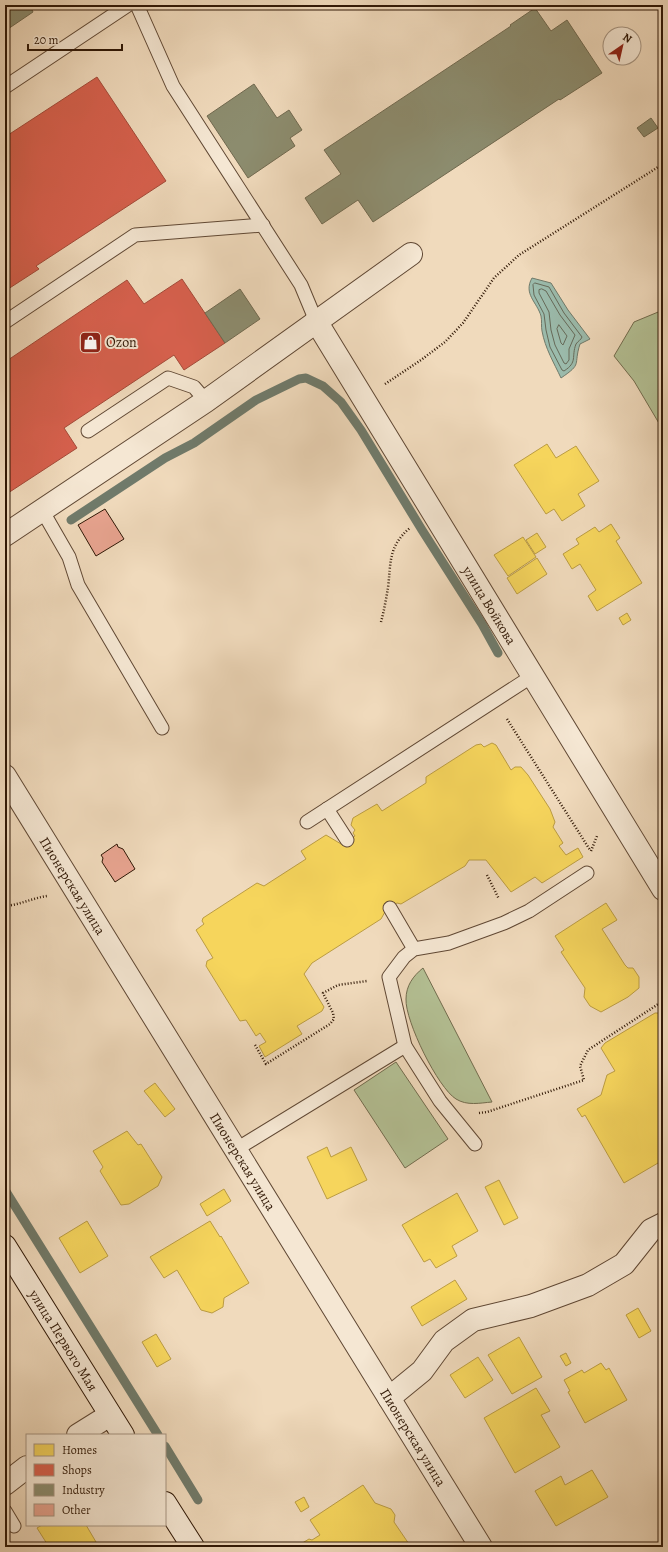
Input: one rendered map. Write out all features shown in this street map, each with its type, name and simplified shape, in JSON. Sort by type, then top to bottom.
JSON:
[{"type":"street","points":[[5,534],[206,401],[411,254]]},
{"type":"street","name":"улица Войкова","points":[[316,321],[534,675],[663,889]]},
{"type":"street","name":"Пионерская улица","points":[[5,776],[481,1547]]},
{"type":"street","points":[[389,1398],[422,1371],[444,1341],[473,1320],[531,1306],[588,1285],[624,1264],[652,1230],[663,1224]]},
{"type":"street","name":"улица Первого Мая","points":[[5,1246],[122,1434]]},
{"type":"street","points":[[80,1434],[110,1415]]},
{"type":"street","points":[[5,1484],[26,1468]]},
{"type":"street","points":[[166,1505],[193,1547]]},
{"type":"lane","points":[[5,87],[128,5]]},
{"type":"lane","points":[[137,5],[173,86],[301,285],[316,321]]},
{"type":"lane","points":[[5,322],[136,234],[262,225]]},
{"type":"lane","points":[[88,431],[168,378],[194,387],[206,401]]},
{"type":"lane","points":[[42,510],[69,557],[78,585],[162,728]]},
{"type":"lane","points":[[307,822],[534,675]]},
{"type":"lane","points":[[327,809],[347,840]]},
{"type":"lane","points":[[475,1144],[440,1101],[405,1046],[390,977],[404,957],[414,949],[449,943],[504,923],[529,911],[587,873]]},
{"type":"lane","points":[[390,908],[414,949]]},
{"type":"lane","points":[[235,1150],[405,1046]]},
{"type":"lane","points":[[5,1511],[14,1526]]},
{"type":"path","points":[[363,398],[421,360],[445,342],[463,323],[494,278],[519,255],[663,164]]},
{"type":"path","points":[[381,622],[388,587],[390,561],[395,544],[403,534],[414,525]]},
{"type":"path","points":[[495,700],[591,852],[587,873]]},
{"type":"path","points":[[5,906],[11,906],[37,898],[76,892]]},
{"type":"path","points":[[254,1045],[266,1064],[330,1024],[334,1019],[333,1013],[323,993],[338,985],[390,977]]},
{"type":"path","points":[[451,1114],[487,1112],[584,1080],[580,1066],[588,1050],[663,1001]]},
{"type":"shaded area","points":[[663,310],[663,430],[634,381],[614,356],[634,322]]},
{"type":"shaded area","points":[[423,968],[492,1102],[465,1103],[456,1099],[440,1082],[424,1053],[411,1022],[406,999],[407,990],[411,982],[416,974]]},
{"type":"shaded area","points":[[396,1062],[448,1139],[405,1168],[354,1090]]},
{"type":"water","points":[[532,278],[551,283],[568,310],[590,339],[580,344],[575,366],[561,378],[545,343],[542,331],[541,316],[530,293],[529,289]]},
{"type":"building: Homes","points":[[547,444],[556,458],[576,446],[599,481],[578,494],[585,506],[562,521],[554,509],[546,514],[514,465]]},
{"type":"building: Homes","points":[[611,524],[620,538],[616,541],[642,583],[597,611],[588,596],[596,590],[580,564],[572,569],[563,554],[579,544],[576,539],[595,527],[599,532]]},
{"type":"building: Homes","points":[[537,533],[546,547],[535,554],[526,540]]},
{"type":"building: Homes","points":[[523,537],[536,557],[508,576],[494,555]]},
{"type":"building: Homes","points":[[537,558],[547,574],[517,594],[507,578]]},
{"type":"building: Homes","points":[[627,613],[631,620],[623,625],[619,618]]},
{"type":"building: Homes","points":[[492,743],[496,745],[511,770],[515,767],[521,767],[528,775],[550,809],[555,822],[553,827],[563,843],[559,846],[566,855],[578,848],[583,857],[542,883],[535,877],[511,892],[486,860],[469,860],[465,866],[401,904],[397,903],[386,910],[381,919],[312,963],[304,974],[324,1007],[322,1011],[297,1026],[302,1034],[265,1057],[259,1046],[266,1042],[260,1033],[256,1036],[246,1020],[240,1021],[206,966],[207,961],[213,958],[196,930],[204,924],[202,921],[203,918],[257,883],[264,886],[306,859],[301,851],[326,835],[341,844],[355,836],[353,833],[355,830],[351,825],[353,818],[377,804],[382,811],[426,783],[426,777],[476,745],[481,744],[484,747]]},
{"type":"building: Homes","points":[[606,903],[617,920],[602,929],[625,965],[628,968],[633,968],[639,977],[639,988],[628,997],[601,1012],[590,1006],[584,997],[585,988],[561,952],[564,950],[555,936]]},
{"type":"building: Homes","points":[[655,1013],[658,1013],[660,1017],[663,1015],[663,1172],[658,1163],[624,1183],[585,1115],[582,1117],[577,1109],[601,1095],[607,1075],[615,1071],[601,1048],[605,1043]]},
{"type":"building: Homes","points":[[155,1083],[175,1109],[165,1117],[144,1091]]},
{"type":"building: Homes","points":[[127,1131],[138,1145],[141,1144],[162,1177],[158,1186],[129,1204],[121,1205],[100,1171],[103,1167],[93,1151]]},
{"type":"building: Homes","points":[[327,1147],[331,1157],[351,1147],[367,1180],[327,1199],[307,1157]]},
{"type":"building: Homes","points":[[499,1180],[518,1218],[504,1225],[485,1187]]},
{"type":"building: Homes","points":[[224,1189],[231,1201],[207,1216],[200,1204]]},
{"type":"building: Homes","points":[[457,1193],[478,1231],[452,1246],[457,1256],[436,1268],[430,1259],[424,1262],[402,1225]]},
{"type":"building: Homes","points":[[87,1221],[108,1256],[80,1273],[59,1238]]},
{"type":"building: Homes","points":[[210,1221],[220,1237],[221,1236],[249,1283],[224,1298],[223,1307],[212,1313],[201,1310],[177,1270],[164,1278],[150,1257]]},
{"type":"building: Homes","points":[[455,1280],[467,1299],[422,1326],[411,1307]]},
{"type":"building: Homes","points":[[638,1308],[651,1331],[639,1338],[626,1315]]},
{"type":"building: Homes","points":[[156,1334],[171,1359],[157,1367],[142,1342]]},
{"type":"building: Homes","points":[[519,1337],[542,1377],[512,1394],[488,1355]]},
{"type":"building: Homes","points":[[566,1353],[571,1363],[566,1366],[560,1356]]},
{"type":"building: Homes","points":[[478,1357],[493,1380],[465,1398],[450,1375]]},
{"type":"building: Homes","points":[[601,1363],[606,1370],[609,1368],[627,1400],[585,1423],[568,1392],[570,1391],[564,1380],[582,1370],[584,1373]]},
{"type":"building: Homes","points":[[536,1388],[550,1411],[541,1415],[560,1447],[515,1473],[484,1418]]},
{"type":"building: Homes","points":[[592,1470],[608,1497],[556,1526],[535,1491],[561,1476],[565,1485]]},
{"type":"building: Homes","points":[[363,1485],[375,1503],[391,1509],[395,1515],[394,1522],[411,1547],[299,1547],[299,1545],[309,1539],[312,1540],[320,1535],[310,1520]]},
{"type":"building: Homes","points":[[304,1497],[309,1507],[301,1512],[295,1502]]},
{"type":"building: Homes","points":[[40,1526],[87,1526],[96,1542],[90,1547],[49,1547],[37,1528]]},
{"type":"building: Homes","points":[[663,1540],[663,1547],[651,1547]]},
{"type":"building: Shops","points":[[97,77],[166,181],[36,266],[39,269],[5,291],[5,137]]},
{"type":"building: Shops","points":[[182,279],[225,343],[184,370],[174,355],[64,428],[77,448],[5,495],[5,362],[127,280],[144,304]]},
{"type":"building: Industry","points":[[5,5],[40,5],[32,10],[33,12],[5,31]]},
{"type":"building: Industry","points":[[535,8],[551,31],[567,20],[602,73],[560,100],[559,99],[373,222],[358,200],[322,224],[305,198],[341,174],[324,150],[511,26],[510,25]]},
{"type":"building: Industry","points":[[254,84],[277,118],[289,110],[302,130],[290,138],[295,146],[248,178],[207,116]]},
{"type":"building: Industry","points":[[651,118],[658,128],[644,137],[637,128]]},
{"type":"building: Industry","points":[[240,289],[260,319],[225,343],[205,313]]},
{"type":"building: Other","points":[[105,509],[124,539],[96,556],[78,525]]},
{"type":"building: Other","points":[[117,844],[118,847],[123,849],[135,869],[115,882],[102,862],[103,858],[101,855]]},
{"type":"waterway","points":[[71,520],[165,458],[194,443],[256,400],[299,379],[306,378],[323,386],[341,402],[361,430],[482,624],[498,653]]},
{"type":"waterway","points":[[5,1190],[157,1434]]},
{"type":"waterway","points":[[166,1448],[198,1500]]},
{"type":"place","name":"Ozon","points":[[90,342]]}]
